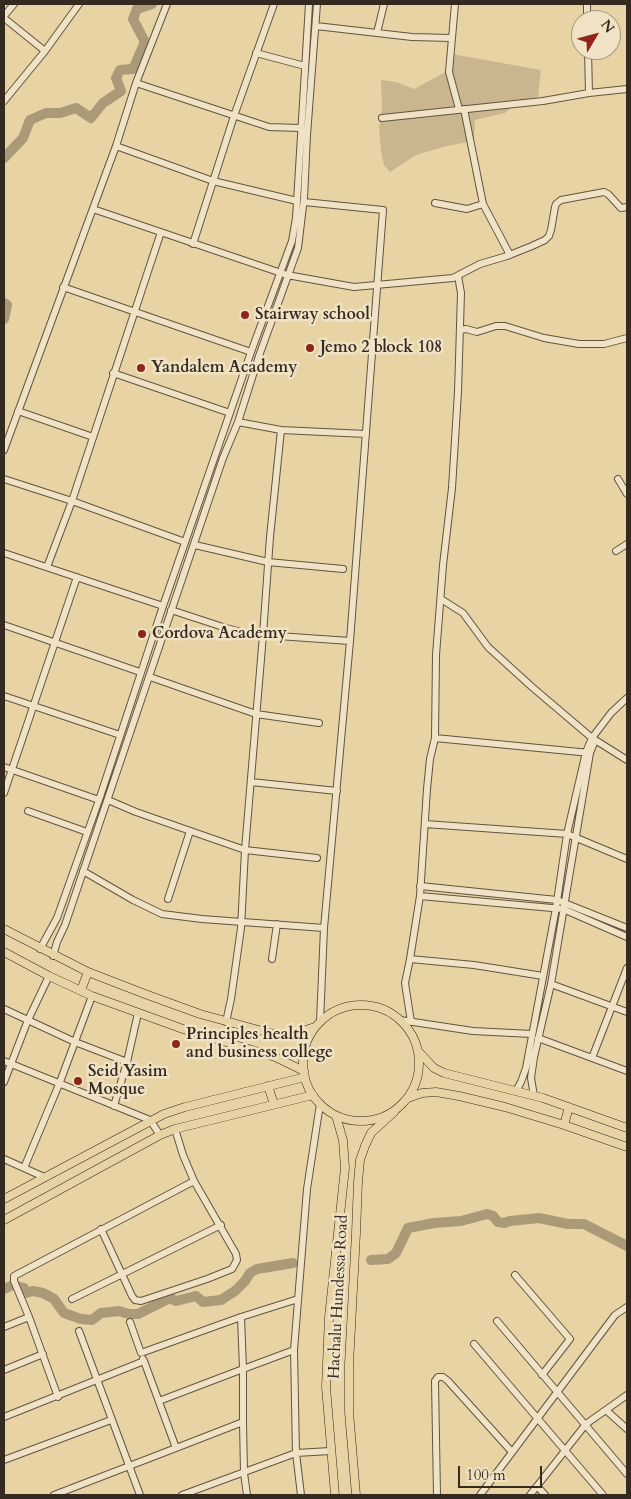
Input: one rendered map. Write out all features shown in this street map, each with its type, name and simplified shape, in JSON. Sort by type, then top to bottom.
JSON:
[{"type":"main road","points":[[4,929],[88,972],[144,994],[226,1022],[277,1035],[290,1035],[318,1025],[338,1010],[359,1005],[381,1009],[400,1020],[411,1034],[418,1051],[417,1081],[408,1098],[394,1112],[375,1120],[355,1122],[336,1116],[320,1104],[312,1095],[304,1074],[306,1048],[318,1025]]},
{"type":"main road","points":[[4,952],[92,996],[138,1013],[274,1057],[304,1074]]},
{"type":"main road","points":[[81,990],[88,972]]},
{"type":"main road","points":[[418,1051],[434,1068],[444,1073],[534,1096],[627,1128]]},
{"type":"main road","points":[[4,1200],[150,1120],[185,1107],[268,1086],[304,1074]]},
{"type":"main road","points":[[268,1086],[274,1104]]},
{"type":"main road","points":[[408,1098],[422,1093],[446,1093],[505,1107],[627,1147]]},
{"type":"main road","points":[[4,1220],[160,1135],[175,1129],[312,1095]]},
{"type":"main road","points":[[564,1125],[569,1107]]},
{"type":"main road","name":"Hachalu Hundessa Road","points":[[356,1495],[349,1412],[349,1364],[360,1160],[371,1133],[394,1112]]},
{"type":"main road","points":[[335,1495],[326,1387],[329,1317],[345,1168],[343,1140],[336,1116]]},
{"type":"street","points":[[14,4],[4,17],[45,51]]},
{"type":"street","points":[[4,101],[45,51],[79,4]]},
{"type":"street","points":[[4,450],[116,146],[136,83],[167,4]]},
{"type":"street","points":[[193,244],[234,116],[274,4]]},
{"type":"street","points":[[40,949],[57,918],[99,800],[162,606],[251,352],[284,273],[298,248],[311,45],[309,4]]},
{"type":"street","points":[[301,202],[300,128],[306,66],[316,26],[317,4]]},
{"type":"street","points":[[377,33],[384,4]]},
{"type":"street","points":[[455,4],[451,38],[450,79],[462,109],[483,204],[510,255]]},
{"type":"street","points":[[316,26],[377,33],[451,38]]},
{"type":"street","points":[[256,54],[306,66]]},
{"type":"street","points":[[588,60],[589,93]]},
{"type":"street","points":[[136,83],[269,127],[300,128]]},
{"type":"street","points":[[382,118],[543,101],[627,89]]},
{"type":"street","points":[[116,146],[213,181],[301,202],[383,210],[350,641],[324,928],[318,1025]]},
{"type":"street","points":[[93,208],[193,244],[284,273],[354,287],[458,276],[480,264],[510,255],[545,240],[552,230],[556,204],[561,200],[604,192],[621,208],[627,207]]},
{"type":"street","points":[[435,203],[467,209],[483,204]]},
{"type":"street","points":[[47,567],[72,501],[161,232]]},
{"type":"street","points":[[54,956],[57,942],[65,925],[108,800],[223,458],[238,422],[284,273]]},
{"type":"street","points":[[411,1022],[405,983],[420,896],[430,759],[434,738],[437,690],[436,670],[443,564],[452,488],[461,330],[461,293],[458,276]]},
{"type":"street","points":[[63,287],[251,352]]},
{"type":"street","points":[[461,330],[477,332],[496,326],[505,326],[544,338],[579,344],[604,344],[627,338]]},
{"type":"street","points":[[113,374],[230,413]]},
{"type":"street","points":[[18,412],[93,437]]},
{"type":"street","points":[[238,422],[281,430],[366,434]]},
{"type":"street","points":[[226,1022],[231,999],[241,921],[268,562],[281,430]]},
{"type":"street","points":[[216,455],[223,458]]},
{"type":"street","points":[[4,479],[72,501],[185,542]]},
{"type":"street","points":[[618,479],[627,494]]},
{"type":"street","points":[[616,551],[627,544]]},
{"type":"street","points":[[195,545],[268,562],[343,570]]},
{"type":"street","points":[[4,553],[162,606]]},
{"type":"street","points":[[4,794],[77,577]]},
{"type":"street","points":[[442,599],[463,613],[488,648],[499,658],[594,737],[627,760]]},
{"type":"street","points":[[172,610],[226,628],[263,635],[350,641]]},
{"type":"street","points":[[4,625],[140,672]]},
{"type":"street","points":[[146,654],[156,657]]},
{"type":"street","points":[[150,676],[256,714],[319,723]]},
{"type":"street","points":[[4,696],[120,734]]},
{"type":"street","points":[[516,1091],[524,1075],[535,1036],[567,834],[588,753],[594,737],[611,712],[627,698]]},
{"type":"street","points":[[434,738],[588,753]]},
{"type":"street","points":[[539,1015],[551,984],[553,962],[576,838],[588,753]]},
{"type":"street","points":[[4,767],[99,800]]},
{"type":"street","points":[[251,782],[336,791]]},
{"type":"street","points":[[108,800],[245,850],[318,858]]},
{"type":"street","points":[[28,811],[87,832]]},
{"type":"street","points":[[425,824],[567,834],[627,859]]},
{"type":"street","points":[[168,899],[190,831]]},
{"type":"street","points":[[84,842],[92,844]]},
{"type":"street","points":[[83,871],[133,900],[162,914],[324,928]]},
{"type":"street","points":[[420,886],[557,900],[627,928]]},
{"type":"street","points":[[420,896],[564,909],[627,937]]},
{"type":"street","points":[[272,959],[277,924]]},
{"type":"street","points":[[410,959],[474,965],[543,976]]},
{"type":"street","points":[[546,961],[553,962]]},
{"type":"street","points":[[592,1058],[627,968]]},
{"type":"street","points":[[4,1082],[28,1020],[49,976]]},
{"type":"street","points":[[551,984],[627,1012]]},
{"type":"street","points":[[24,1168],[60,1082],[92,996]]},
{"type":"street","points":[[4,1009],[75,1042],[127,1062]]},
{"type":"street","points":[[114,1106],[127,1062],[138,1013]]},
{"type":"street","points":[[400,1020],[473,1031],[535,1036],[627,1072]]},
{"type":"street","points":[[534,1096],[531,1078],[535,1036]]},
{"type":"street","points":[[4,1061],[60,1082],[150,1120],[160,1135]]},
{"type":"street","points":[[301,1495],[296,1453],[294,1350],[307,1189],[320,1104]]},
{"type":"street","points":[[100,1229],[132,1296],[136,1300],[141,1301],[232,1269],[237,1260],[236,1254],[194,1181],[175,1129]]},
{"type":"street","points":[[4,1160],[44,1177]]},
{"type":"street","points":[[58,1397],[14,1281],[17,1273],[194,1181]]},
{"type":"street","points":[[72,1300],[221,1225]]},
{"type":"street","points":[[515,1275],[570,1339],[542,1375]]},
{"type":"street","points":[[141,1353],[298,1299]]},
{"type":"street","points":[[480,1495],[558,1393],[614,1315],[627,1308]]},
{"type":"street","points":[[4,1327],[29,1317]]},
{"type":"street","points":[[242,1317],[244,1473],[247,1495]]},
{"type":"street","points":[[497,1321],[627,1474]]},
{"type":"street","points":[[130,1322],[176,1448]]},
{"type":"street","points":[[79,1331],[140,1495]]},
{"type":"street","points":[[474,1344],[602,1495]]},
{"type":"street","points":[[159,1401],[294,1350]]},
{"type":"street","points":[[4,1370],[43,1354]]},
{"type":"street","points":[[4,1417],[144,1361]]},
{"type":"street","points":[[437,1495],[435,1381],[438,1377],[443,1377],[448,1381],[512,1452]]},
{"type":"street","points":[[530,1495],[586,1424],[607,1411],[627,1395]]},
{"type":"street","points":[[607,1411],[627,1429]]},
{"type":"street","points":[[4,1460],[111,1420]]},
{"type":"street","points":[[54,1495],[243,1422]]},
{"type":"street","points":[[182,1495],[198,1492],[296,1453],[330,1451]]},
{"type":"street","points":[[537,1486],[545,1495]]},
{"type":"shaded area","points":[[452,54],[541,70],[538,97],[519,102],[505,113],[475,120],[474,141],[416,155],[390,172],[384,165],[381,151],[379,128],[382,106],[381,80],[396,82],[414,89],[444,73]]},
{"type":"waterway","points":[[4,158],[23,138],[30,120],[46,113],[60,113],[76,108],[91,118],[103,103],[121,91],[116,78],[120,70],[133,69],[145,42],[133,19],[137,9],[152,4]]},
{"type":"waterway","points":[[4,303],[7,305],[4,319]]},
{"type":"waterway","points":[[371,1260],[388,1259],[396,1253],[408,1228],[434,1223],[461,1221],[487,1214],[493,1216],[498,1222],[504,1223],[539,1218],[568,1224],[584,1224],[627,1246]]},
{"type":"waterway","points":[[4,1289],[13,1285],[24,1288],[26,1293],[33,1291],[43,1293],[54,1299],[64,1313],[81,1319],[92,1320],[101,1313],[119,1311],[138,1314],[170,1298],[176,1301],[196,1296],[203,1302],[221,1300],[235,1291],[250,1273],[257,1269],[293,1263]]},
{"type":"place","name":"Stairway school","points":[[245,315]]},
{"type":"place","name":"Jemo 2 block 108","points":[[310,348]]},
{"type":"place","name":"Yandalem Academy","points":[[141,368]]},
{"type":"place","name":"Cordova Academy","points":[[142,634]]},
{"type":"place","name":"Principles health and business college","points":[[176,1044]]},
{"type":"place","name":"Seid Yasim Mosque","points":[[78,1081]]}]
